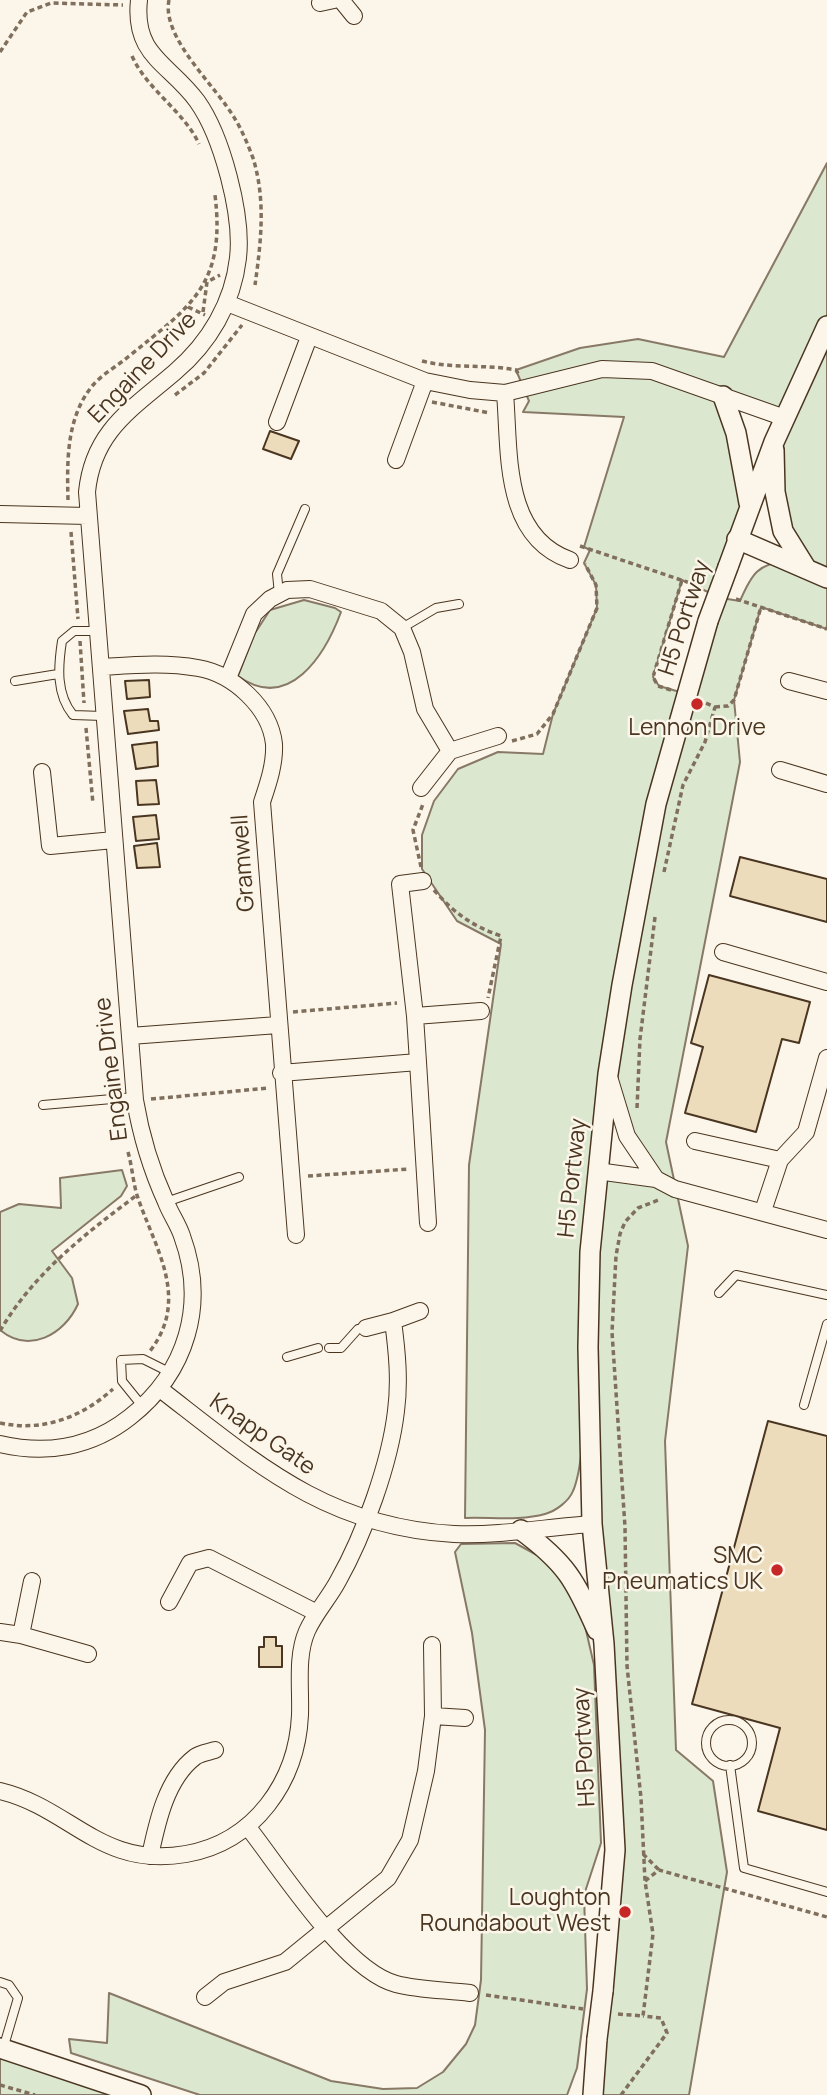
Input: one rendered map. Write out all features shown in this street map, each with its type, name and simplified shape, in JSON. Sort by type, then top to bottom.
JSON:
[{"type":"street","points":[[341,0],[354,16]]},
{"type":"street","name":"Engaine Drive","points":[[0,1444],[26,1450],[62,1449],[105,1434],[143,1407],[160,1389],[171,1373],[190,1331],[193,1282],[182,1236],[144,1146],[135,1098],[88,516],[89,471],[99,448],[116,422],[176,371],[201,345],[227,303],[236,275],[239,235],[224,156],[216,135],[196,100],[149,53],[140,36],[131,5]]},
{"type":"street","points":[[227,303],[425,381],[470,390],[505,393],[602,369],[652,371],[785,418]]},
{"type":"street","name":"H5 Portway","points":[[593,2095],[593,2067],[603,1991],[615,1850],[604,1644],[592,1524],[588,1347],[590,1252],[608,1074],[656,804],[708,621],[774,442],[827,326]]},
{"type":"street","points":[[277,422],[309,337]]},
{"type":"street","points":[[396,460],[425,381]]},
{"type":"street","points":[[505,393],[512,490],[519,510],[544,546],[571,552]]},
{"type":"street","points":[[723,396],[736,433],[749,504]]},
{"type":"street","points":[[774,442],[775,492],[783,531],[806,568]]},
{"type":"street","points":[[0,514],[88,516]]},
{"type":"street","points":[[737,539],[827,578]]},
{"type":"street","points":[[228,678],[254,614],[287,590],[310,589],[381,611],[402,628],[412,652],[425,709],[450,751]]},
{"type":"street","name":"Gramwell","points":[[101,667],[162,664],[200,668],[228,678],[265,715],[274,743],[272,767],[262,802],[296,1235]]},
{"type":"street","points":[[789,681],[827,691]]},
{"type":"street","points":[[421,788],[450,751],[498,736]]},
{"type":"street","points":[[780,770],[827,784]]},
{"type":"street","points":[[42,772],[50,846],[114,840]]},
{"type":"street","points":[[422,881],[394,884],[413,1009],[428,1223]]},
{"type":"street","points":[[723,952],[827,982]]},
{"type":"street","points":[[413,1009],[481,1011]]},
{"type":"street","points":[[130,1036],[278,1019]]},
{"type":"street","points":[[763,1211],[780,1160],[806,1132],[827,1058]]},
{"type":"street","points":[[282,1080],[418,1062]]},
{"type":"street","points":[[608,1074],[627,1136],[656,1180]]},
{"type":"street","points":[[695,1141],[780,1160]]},
{"type":"street","points":[[597,1171],[656,1180],[675,1188],[827,1230]]},
{"type":"street","points":[[366,1328],[420,1311]]},
{"type":"street","points":[[0,1790],[41,1805],[78,1832],[113,1850],[150,1856],[186,1854],[218,1843],[247,1826],[271,1803],[290,1768],[298,1746],[301,1663],[306,1633],[339,1580],[366,1518],[387,1457],[396,1412],[398,1368],[393,1321]]},
{"type":"street","name":"Knapp Gate","points":[[160,1389],[268,1473],[317,1500],[366,1518],[420,1531],[458,1534],[592,1524]]},
{"type":"street","points":[[521,1530],[564,1564],[577,1584],[604,1644]]},
{"type":"street","points":[[169,1602],[190,1563],[209,1558],[317,1613]]},
{"type":"street","points":[[21,1635],[32,1581]]},
{"type":"street","points":[[0,1632],[21,1635],[88,1654]]},
{"type":"street","points":[[205,1997],[224,1982],[285,1962],[388,1878],[411,1840],[426,1771],[433,1716],[432,1645]]},
{"type":"street","points":[[433,1716],[465,1718]]},
{"type":"street","points":[[150,1856],[159,1815],[174,1783],[195,1756],[215,1750]]},
{"type":"street","points":[[247,1826],[347,1953],[369,1970],[395,1983],[470,1993]]},
{"type":"street","points":[[1,2049],[141,2095]]},
{"type":"street","name":"H5 Portway","points":[[579,2095],[593,2067]]},
{"type":"lane","points":[[279,594],[277,574],[305,509]]},
{"type":"lane","points":[[402,628],[436,608],[459,604]]},
{"type":"lane","points":[[97,631],[74,631],[62,641],[58,674],[65,705],[73,715],[103,716]]},
{"type":"lane","points":[[15,681],[58,674]]},
{"type":"lane","points":[[43,1105],[135,1098]]},
{"type":"lane","points":[[166,1202],[239,1177]]},
{"type":"lane","points":[[719,1293],[736,1275],[827,1295]]},
{"type":"lane","points":[[804,1405],[827,1324]]},
{"type":"lane","points":[[329,1348],[341,1348],[358,1329],[366,1328]]},
{"type":"lane","points":[[287,1357],[318,1348]]},
{"type":"lane","points":[[143,1407],[122,1381],[121,1360],[143,1359],[171,1373]]},
{"type":"lane","points":[[726,1720],[742,1724],[751,1737],[750,1753],[738,1764],[730,1765],[716,1761],[706,1742],[712,1728],[726,1720]]},
{"type":"lane","points":[[730,1765],[744,1868],[827,1892]]},
{"type":"lane","points":[[0,1982],[9,1985],[18,1998],[1,2049]]},
{"type":"path","points":[[0,52],[27,12],[51,4],[168,5]]},
{"type":"path","points":[[130,50],[154,87],[194,134],[203,152]]},
{"type":"path","points":[[188,307],[207,282],[216,229],[214,187]]},
{"type":"path","points":[[412,358],[444,367],[497,366],[516,370],[525,387]]},
{"type":"path","points":[[571,552],[591,550],[705,588]]},
{"type":"path","points":[[498,736],[502,744],[537,734],[552,714],[597,608],[596,585],[584,563],[591,550]]},
{"type":"path","points":[[682,580],[653,677],[658,686],[687,694],[715,707],[728,706],[734,700],[761,607]]},
{"type":"path","points":[[729,597],[827,629]]},
{"type":"path","points":[[662,881],[683,785],[705,742],[715,707]]},
{"type":"path","points":[[421,788],[423,805],[413,830],[422,881],[456,914],[478,928],[501,936],[490,994],[481,1011]]},
{"type":"path","points":[[637,1112],[640,1039],[657,906]]},
{"type":"path","points":[[278,1019],[413,1009]]},
{"type":"path","points":[[135,1098],[282,1080]]},
{"type":"path","points":[[291,1177],[425,1168]]},
{"type":"path","points":[[643,2017],[653,1934],[645,1881],[627,1666],[625,1527],[614,1403],[612,1332],[615,1256],[625,1222],[638,1208],[672,1196],[675,1188]]},
{"type":"path","points":[[0,1331],[18,1300],[61,1256],[137,1195],[164,1258],[169,1290],[165,1320],[153,1348],[143,1359]]},
{"type":"path","points":[[0,1423],[25,1429],[58,1423],[85,1409],[122,1381]]},
{"type":"path","points":[[643,1854],[659,1870],[827,1917]]},
{"type":"path","points":[[645,1881],[659,1870]]},
{"type":"path","points":[[470,1993],[593,2011]]},
{"type":"path","points":[[616,2014],[661,2018],[667,2033],[621,2095]]},
{"type":"path","points":[[0,2085],[35,2095]]},
{"type":"green space","points":[[827,163],[827,629],[761,607],[734,700],[740,762],[666,1142],[688,1246],[665,1441],[676,1750],[713,1781],[727,1872],[689,2095],[593,2095],[610,1934],[587,1358],[580,1463],[573,1491],[568,1498],[553,1511],[535,1516],[465,1518],[469,1165],[501,944],[457,921],[422,869],[422,835],[434,801],[458,769],[498,752],[543,754],[553,714],[597,608],[596,585],[584,563],[590,550],[584,547],[624,417],[523,412],[529,401],[516,370],[580,348],[638,339],[724,357]],"holes":[[[724,396],[784,418],[775,492],[788,560],[770,564],[757,572],[748,583],[740,601],[721,598],[749,504]],[[682,580],[721,598],[687,694],[659,686],[653,677]],[[609,1076],[627,1136],[655,1179],[598,1171]]]},
{"type":"green space","points":[[304,600],[341,612],[315,661],[303,674],[289,683],[273,688],[256,686],[238,676],[255,633],[270,610]]},
{"type":"green space","points":[[122,1170],[127,1186],[121,1196],[52,1251],[72,1278],[78,1304],[72,1315],[64,1325],[45,1338],[22,1340],[0,1330],[0,1212],[19,1204],[61,1208],[60,1178]]},
{"type":"green space","points":[[515,1543],[557,1566],[585,1626],[594,1665],[601,1843],[584,1895],[587,1989],[577,2068],[567,2095],[200,2095],[71,2053],[69,2039],[107,2043],[109,1993],[331,2081],[383,2089],[417,2088],[443,2072],[466,2044],[475,2025],[481,1980],[485,1730],[472,1633],[455,1552],[461,1544]]},
{"type":"green space","points":[[0,2049],[140,2095],[0,2095]]},
{"type":"building","points":[[270,431],[299,441],[291,459],[263,449]]},
{"type":"building","points":[[149,680],[150,697],[127,699],[125,681]]},
{"type":"building","points":[[148,709],[150,721],[158,721],[159,730],[128,734],[124,711]]},
{"type":"building","points":[[157,742],[158,766],[136,769],[132,745]]},
{"type":"building","points":[[156,780],[159,804],[138,805],[136,781]]},
{"type":"building","points":[[156,815],[159,839],[136,841],[133,817]]},
{"type":"building","points":[[157,843],[160,867],[137,868],[134,846]]},
{"type":"building","points":[[740,857],[827,879],[827,922],[730,896]]},
{"type":"building","points":[[709,975],[810,1002],[799,1043],[782,1039],[756,1132],[685,1113],[703,1047],[691,1043]]},
{"type":"building","name":"SMC Pneumatics UK","points":[[768,1421],[827,1436],[827,1830],[758,1811],[780,1728],[692,1704]]},
{"type":"building","points":[[264,1637],[276,1637],[276,1646],[282,1646],[282,1667],[259,1667],[259,1647],[264,1647]]},
{"type":"place","name":"Lennon Drive","points":[[697,704]]},
{"type":"place","name":"SMC Pneumatics UK","points":[[777,1570]]},
{"type":"place","name":"Loughton Roundabout West","points":[[625,1912]]}]
